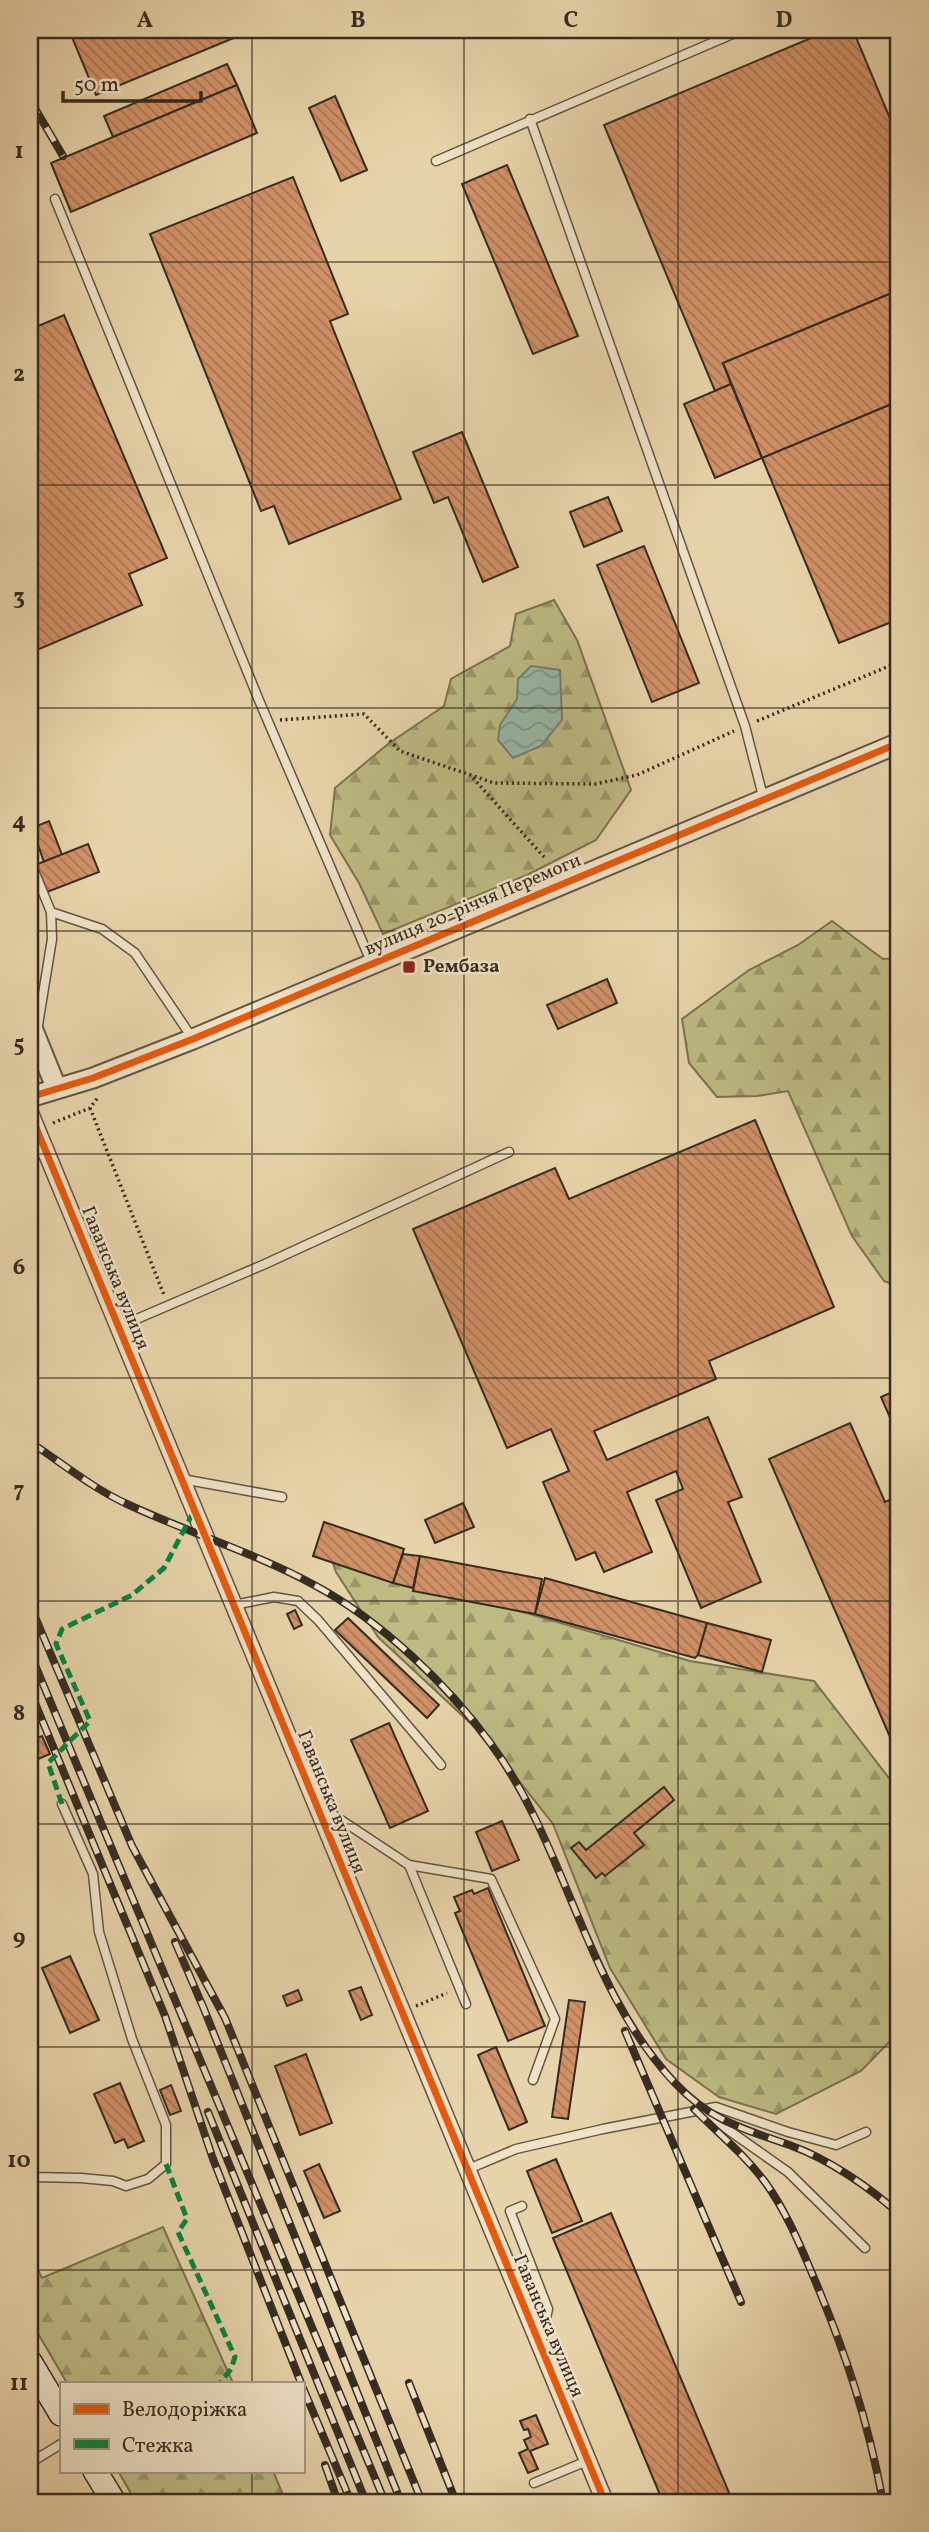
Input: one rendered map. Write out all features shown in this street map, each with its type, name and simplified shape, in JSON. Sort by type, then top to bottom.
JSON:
[{"type":"main road","points":[[30,2362],[60,2412]]},
{"type":"main road","points":[[96,2472],[114,2502]]},
{"type":"street","name":"вулиця 20-річчя Перемоги","points":[[30,1097],[93,1078],[193,1039],[899,743]]},
{"type":"street","points":[[33,1030],[56,1087]]},
{"type":"street","name":"Гаванська вулиця","points":[[30,1113],[605,2502]]},
{"type":"lane","points":[[436,161],[742,30]]},
{"type":"lane","points":[[530,120],[745,726],[764,800]]},
{"type":"lane","points":[[55,199],[268,721],[372,964]]},
{"type":"lane","points":[[30,861],[51,912],[52,939],[48,973],[33,1030]]},
{"type":"lane","points":[[51,912],[102,929],[135,953],[193,1039]]},
{"type":"lane","points":[[118,1327],[265,1264],[509,1152]]},
{"type":"lane","points":[[182,1479],[282,1497]]},
{"type":"lane","points":[[234,1605],[274,1597],[298,1601],[318,1620],[442,1766]]},
{"type":"lane","points":[[315,1803],[410,1864],[491,1879],[555,2019],[533,2080]]},
{"type":"lane","points":[[30,2175],[113,2182],[126,2186],[148,2179],[166,2164],[166,2125],[132,2039],[99,1932],[93,1874],[62,1804]]},
{"type":"lane","points":[[410,1864],[466,2004]]},
{"type":"lane","points":[[466,2170],[516,2148],[716,2107],[836,2145],[866,2132]]},
{"type":"lane","points":[[700,2110],[788,2172],[865,2248]]},
{"type":"lane","points":[[522,2206],[510,2211],[548,2309],[540,2346]]},
{"type":"lane","points":[[30,2463],[60,2445]]},
{"type":"lane","points":[[534,2483],[587,2461]]},
{"type":"path","points":[[268,721],[364,714],[400,751],[471,777],[494,783],[595,784],[637,775],[745,726],[899,662]]},
{"type":"path","points":[[471,777],[544,857]]},
{"type":"path","points":[[90,1108],[168,1305]]},
{"type":"path","points":[[430,2000],[446,1994]]},
{"type":"green space","points":[[554,600],[577,640],[631,790],[596,840],[527,875],[383,934],[359,883],[330,835],[335,788],[388,744],[444,706],[451,679],[510,646],[516,614]]},
{"type":"green space","points":[[832,921],[883,959],[899,958],[899,1287],[884,1281],[852,1236],[788,1091],[757,1096],[717,1097],[689,1063],[682,1019],[749,970],[798,945]]},
{"type":"green space","points":[[333,1563],[530,1614],[690,1661],[814,1681],[899,1791],[899,2032],[861,2071],[776,2114],[719,2097],[666,2059],[610,1968],[553,1824],[482,1734],[378,1637],[336,1572]]},
{"type":"green space","points":[[163,2227],[233,2382],[66,2382],[30,2320],[30,2254],[42,2278]]},
{"type":"green space","points":[[119,2472],[273,2472],[286,2502],[136,2502]]},
{"type":"water","points":[[531,666],[560,670],[562,720],[541,746],[513,758],[498,740],[500,725],[517,699],[518,679]]},
{"type":"building","points":[[69,30],[253,30],[96,95]]},
{"type":"building","points":[[830,30],[853,30],[899,140],[899,290],[723,363],[731,384],[715,391],[604,125]]},
{"type":"building","points":[[227,64],[237,85],[113,137],[104,116]]},
{"type":"building","points":[[237,85],[257,133],[71,212],[51,163]]},
{"type":"building","points":[[335,96],[367,170],[341,181],[309,108]]},
{"type":"building","points":[[507,165],[578,336],[533,354],[462,184]]},
{"type":"building","points":[[293,177],[348,314],[330,321],[401,499],[289,544],[274,506],[261,511],[150,234]]},
{"type":"building","points":[[899,290],[899,401],[762,458],[723,363]]},
{"type":"building","points":[[30,312],[36,327],[64,315],[167,558],[129,574],[142,605],[30,653]]},
{"type":"building","points":[[731,384],[762,458],[715,478],[684,404]]},
{"type":"building","points":[[899,401],[899,619],[839,643],[762,458]]},
{"type":"building","points":[[462,432],[518,567],[483,582],[448,497],[434,503],[413,452]]},
{"type":"building","points":[[608,497],[622,531],[584,547],[570,512]]},
{"type":"building","points":[[644,546],[699,683],[652,702],[597,565]]},
{"type":"building","points":[[49,821],[62,855],[44,862],[32,828]]},
{"type":"building","points":[[88,844],[99,872],[34,897],[30,888],[30,867]]},
{"type":"building","points":[[607,979],[617,1003],[558,1029],[547,1005]]},
{"type":"building","points":[[755,1120],[834,1307],[709,1361],[716,1379],[594,1431],[607,1460],[708,1417],[742,1497],[728,1502],[761,1582],[701,1608],[656,1500],[683,1489],[676,1471],[627,1492],[652,1552],[604,1572],[595,1552],[576,1560],[543,1482],[569,1471],[551,1429],[507,1448],[413,1229],[555,1168],[569,1199]]},
{"type":"building","points":[[899,1389],[899,1438],[881,1397]]},
{"type":"building","points":[[850,1423],[885,1502],[899,1496],[899,1749],[890,1737],[769,1459]]},
{"type":"building","points":[[463,1503],[474,1527],[435,1543],[425,1520]]},
{"type":"building","points":[[324,1522],[404,1549],[393,1583],[313,1556]]},
{"type":"building","points":[[403,1554],[420,1556],[413,1588],[393,1583]]},
{"type":"building","points":[[420,1556],[542,1579],[535,1614],[413,1591]]},
{"type":"building","points":[[545,1578],[707,1623],[698,1655],[695,1658],[535,1614]]},
{"type":"building","points":[[295,1610],[302,1625],[294,1629],[287,1614]]},
{"type":"building","points":[[348,1618],[439,1705],[427,1718],[335,1630]]},
{"type":"building","points":[[707,1623],[771,1640],[762,1672],[698,1655]]},
{"type":"building","points":[[389,1723],[428,1811],[390,1828],[351,1740]]},
{"type":"building","points":[[42,1736],[50,1754],[36,1760],[30,1741]]},
{"type":"building","points":[[664,1787],[674,1800],[634,1833],[644,1845],[605,1876],[602,1873],[596,1878],[571,1848],[579,1842],[586,1850]]},
{"type":"building","points":[[502,1821],[519,1860],[492,1871],[476,1832]]},
{"type":"building","points":[[488,1888],[545,2026],[508,2041],[455,1913],[460,1911],[454,1897],[472,1890],[474,1894]]},
{"type":"building","points":[[70,1956],[99,2020],[70,2033],[42,1968]]},
{"type":"building","points":[[361,1987],[372,2015],[361,2020],[349,1991]]},
{"type":"building","points":[[298,1990],[302,2000],[287,2006],[283,1996]]},
{"type":"building","points":[[569,2000],[585,2002],[568,2119],[552,2117]]},
{"type":"building","points":[[496,2047],[527,2122],[509,2130],[478,2055]]},
{"type":"building","points":[[306,2054],[332,2123],[300,2135],[275,2066]]},
{"type":"building","points":[[120,2083],[144,2141],[128,2148],[124,2139],[115,2143],[94,2094]]},
{"type":"building","points":[[171,2085],[181,2111],[170,2115],[160,2090]]},
{"type":"building","points":[[556,2159],[582,2221],[552,2233],[527,2171]]},
{"type":"building","points":[[319,2164],[340,2211],[324,2218],[304,2171]]},
{"type":"building","points":[[611,2213],[733,2502],[663,2502],[553,2238]]},
{"type":"building","points":[[536,2415],[548,2444],[530,2451],[538,2469],[528,2473],[519,2453],[528,2449],[524,2440],[531,2437],[520,2421]]},
{"type":"railway","points":[[30,100],[63,156]]},
{"type":"railway","points":[[30,1442],[114,1498],[270,1563],[316,1586],[365,1617],[412,1656],[474,1722],[517,1785],[540,1828],[598,1962],[620,2005],[645,2046],[676,2084],[716,2116],[834,2166],[876,2194],[899,2214]]},
{"type":"railway","points":[[30,1605],[132,1846],[225,2018],[422,2502]]},
{"type":"railway","points":[[30,1653],[385,2502]]},
{"type":"railway","points":[[30,1691],[165,2016],[213,2159],[301,2382]]},
{"type":"railway","points":[[175,1942],[401,2502]]},
{"type":"railway","points":[[625,2031],[741,2302]]},
{"type":"railway","points":[[694,2109],[757,2172],[773,2193],[792,2228],[826,2306],[846,2361],[863,2415],[883,2502]]},
{"type":"railway","points":[[208,2112],[366,2502]]},
{"type":"railway","points":[[409,2383],[456,2502]]},
{"type":"railway","points":[[304,2390],[351,2502]]},
{"type":"railway","points":[[325,2465],[338,2502]]},
{"type":"marked path","points":[[62,1804],[48,1763],[90,1721],[56,1644],[62,1629],[132,1595],[164,1568],[195,1509]]},
{"type":"marked path","points":[[166,2164],[187,2219],[178,2232],[235,2357],[231,2369],[221,2382]]},
{"type":"cycle path","points":[[30,1097],[93,1078],[193,1039],[899,743]]},
{"type":"cycle path","points":[[30,1113],[605,2502]]},
{"type":"place","name":"Рембаза","points":[[409,967]]}]
